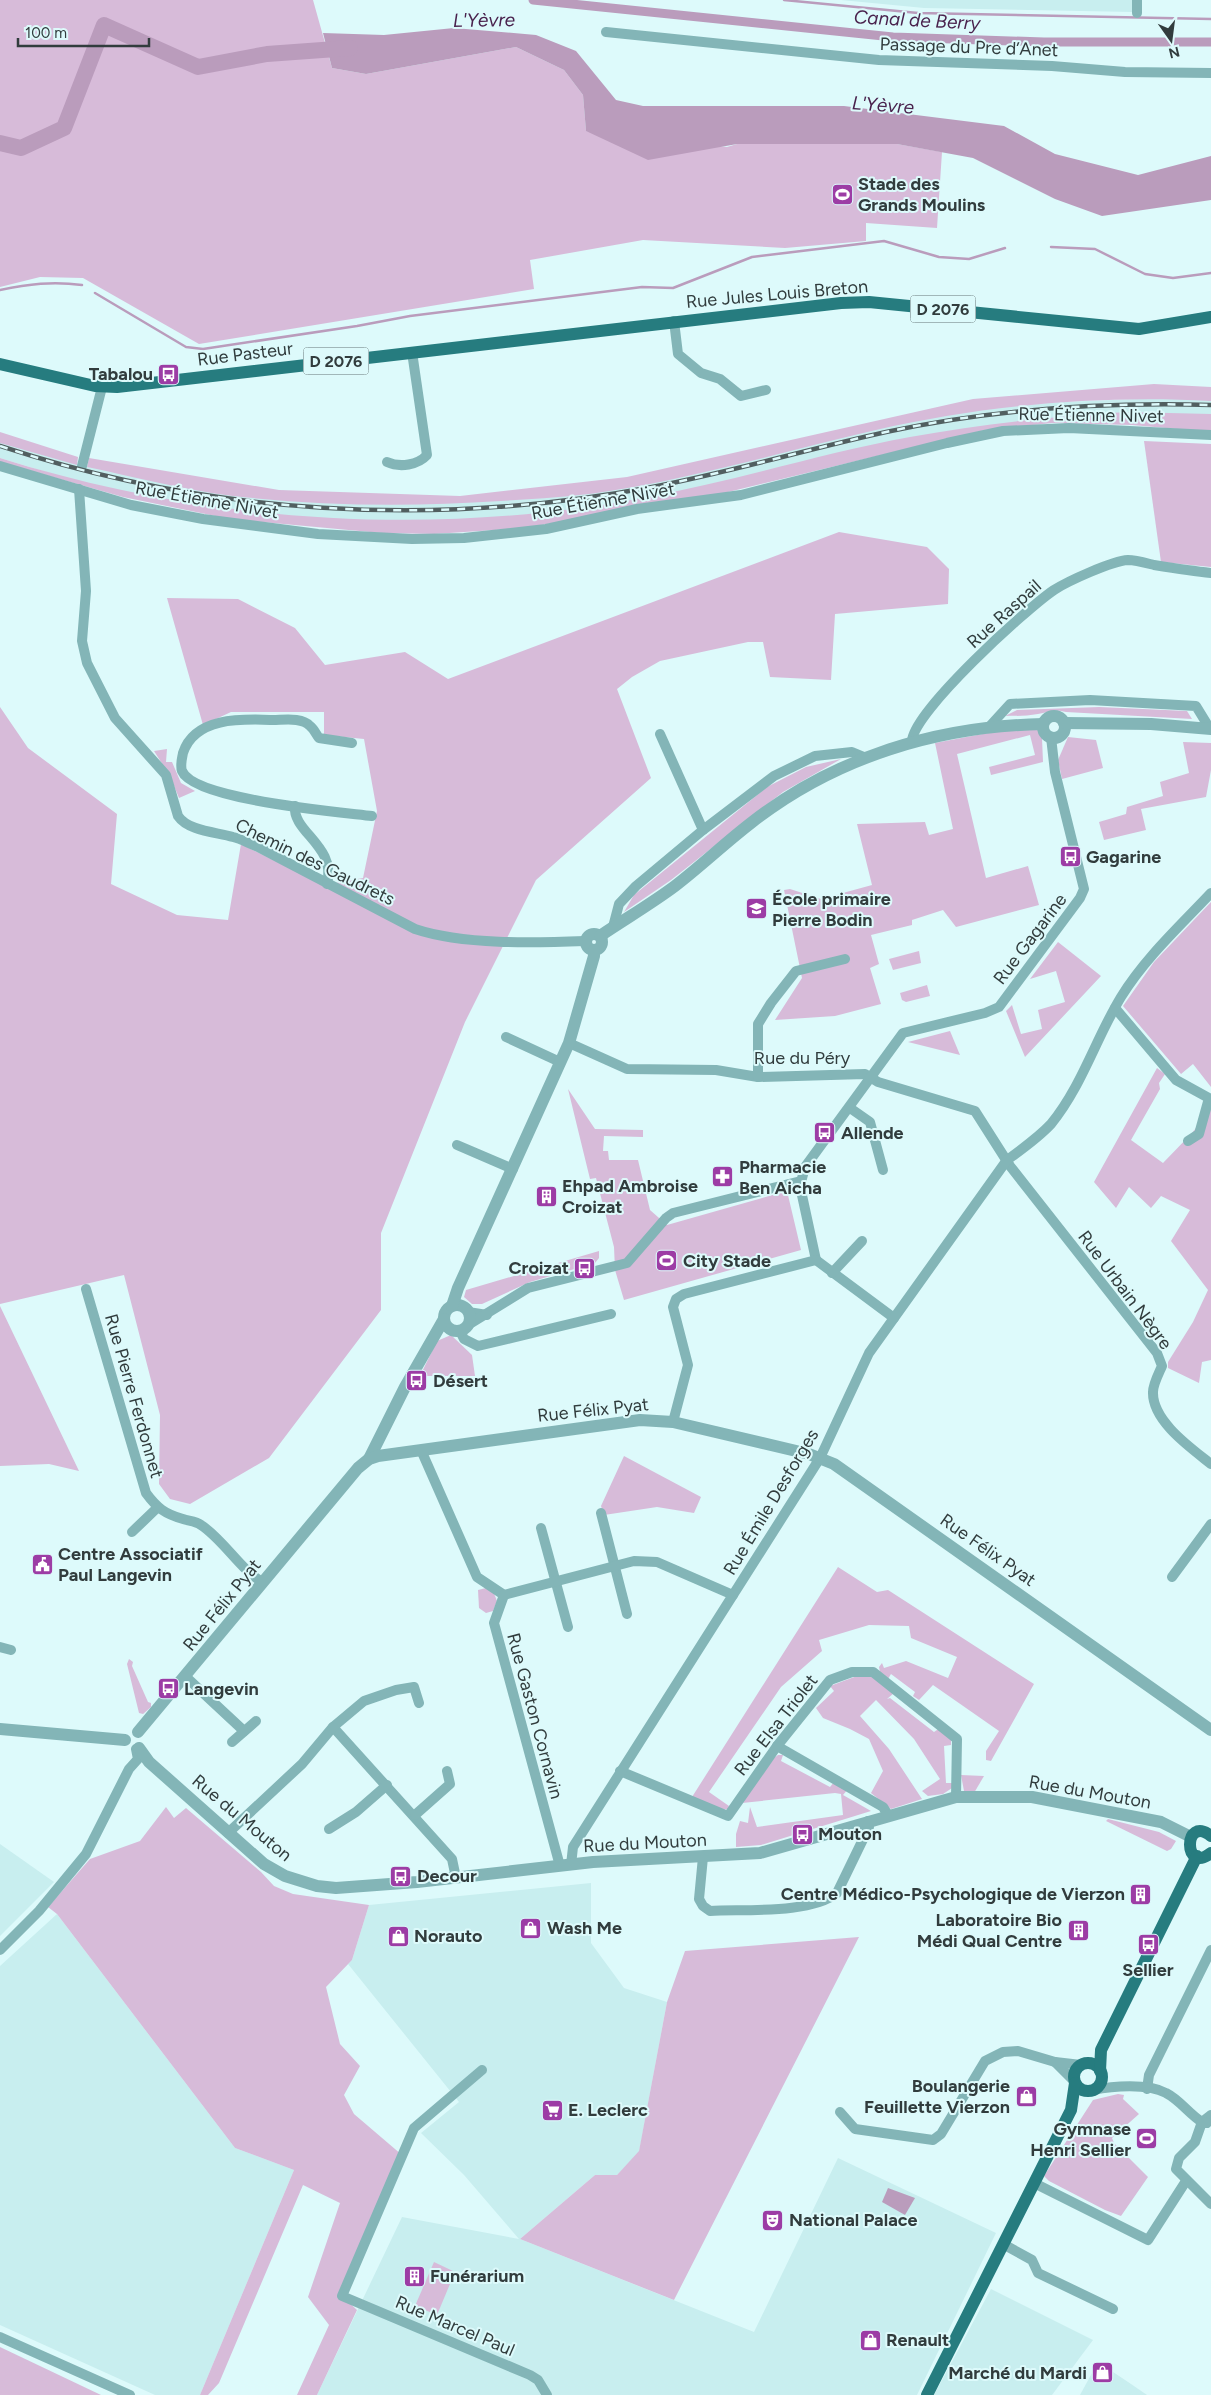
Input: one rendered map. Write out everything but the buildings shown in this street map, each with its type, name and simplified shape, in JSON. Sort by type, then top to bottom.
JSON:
[{"type":"main road","name":"Rue Jules Louis Breton","points":[[674,321],[861,302],[1139,329],[1211,318]]},
{"type":"main road","name":"Rue Pasteur","points":[[0,364],[102,387],[117,387],[674,321]]},
{"type":"main road","points":[[1210,1833],[1201,1831],[1191,1837],[1189,1848],[1197,1856],[1204,1857],[1211,1853]]},
{"type":"main road","points":[[1071,2110],[1099,2085],[1101,2050],[1197,1856]]},
{"type":"main road","points":[[927,2395],[1071,2110],[1076,2070],[1101,2050]]},
{"type":"main road","points":[[1082,2064],[1091,2064],[1101,2072]]},
{"type":"main road","points":[[1075,2082],[1081,2090],[1092,2091]]},
{"type":"street","points":[[1137,0],[1137,13]]},
{"type":"street","name":"Passage du Pre d’Anet","points":[[606,32],[878,60],[1052,66],[1125,72],[1211,73]]},
{"type":"street","points":[[674,321],[678,354],[701,373],[720,379],[741,396],[766,390]]},
{"type":"street","points":[[387,462],[395,466],[420,462],[428,455],[412,352]]},
{"type":"street","points":[[82,466],[102,387]]},
{"type":"street","name":"Rue Étienne Nivet","points":[[0,466],[131,505],[238,525],[378,538],[464,538],[554,528],[637,509],[741,495],[947,443],[1004,431],[1069,428],[1211,435]]},
{"type":"street","name":"Chemin des Gaudrets","points":[[79,489],[86,590],[82,641],[87,663],[115,718],[166,776],[181,821],[190,826],[236,838],[415,929],[434,935],[591,949]]},
{"type":"street","name":"Rue Raspail","points":[[912,741],[912,735],[923,716],[955,681],[1020,617],[1054,590],[1090,572],[1128,560],[1211,573]]},
{"type":"street","points":[[989,727],[1010,704],[1090,700],[1196,706],[1211,729]]},
{"type":"street","points":[[1064,724],[1062,734],[1057,737],[1051,737],[1044,731],[1046,719],[1052,716],[1058,717],[1064,724],[1151,724],[1211,729]]},
{"type":"street","points":[[352,743],[319,738],[310,725],[295,720],[252,719],[228,721],[207,727],[196,735],[184,750],[181,763],[182,771],[187,778],[200,786],[260,802],[372,816]]},
{"type":"street","points":[[455,1326],[460,1308],[458,1288],[569,1043],[591,949],[601,946],[600,936],[677,884],[752,821],[812,782],[864,757],[912,741],[989,727],[1044,724]]},
{"type":"street","points":[[660,734],[703,830]]},
{"type":"street","name":"Rue Gagarine","points":[[801,1181],[805,1168],[903,1034],[985,1013],[999,1007],[1080,898],[1084,889],[1055,772],[1051,737]]},
{"type":"street","points":[[614,926],[619,904],[636,886],[703,830],[774,776],[816,756],[852,752],[864,757]]},
{"type":"street","points":[[295,806],[294,813],[300,824],[318,844],[326,861],[330,874],[327,884]]},
{"type":"street","name":"Rue Émile Desforges","points":[[566,1866],[573,1847],[620,1771],[820,1458],[870,1353],[1007,1160],[1033,1141],[1061,1110],[1074,1090],[1122,996],[1163,943],[1211,893]]},
{"type":"street","points":[[758,1077],[758,1024],[771,1003],[796,971],[845,959]]},
{"type":"street","points":[[1115,1008],[1176,1080],[1209,1098],[1199,1134],[1188,1141]]},
{"type":"street","points":[[506,1037],[560,1062]]},
{"type":"street","name":"Rue du Péry","points":[[569,1043],[627,1068],[716,1070],[758,1077],[865,1074],[871,1078],[975,1111],[1007,1160]]},
{"type":"street","points":[[850,1108],[870,1122],[882,1170]]},
{"type":"street","points":[[457,1145],[513,1169]]},
{"type":"street","name":"Rue Urbain Nègre","points":[[1007,1160],[1088,1268],[1156,1353],[1162,1366],[1153,1391],[1156,1407],[1175,1434],[1211,1464]]},
{"type":"street","points":[[369,1459],[431,1339],[455,1326],[487,1315],[528,1288],[627,1263],[672,1213],[801,1181],[816,1260],[894,1318]]},
{"type":"street","points":[[832,1273],[862,1241]]},
{"type":"street","points":[[673,1422],[688,1366],[673,1307],[676,1299],[684,1294],[816,1260]]},
{"type":"street","name":"Rue Pierre Ferdonnet","points":[[86,1289],[139,1476],[146,1494],[157,1508]]},
{"type":"street","points":[[487,1315],[460,1308],[446,1312],[464,1339],[478,1346],[611,1314]]},
{"type":"street","name":"Rue Félix Pyat","points":[[138,1732],[186,1678],[358,1468],[369,1459],[421,1450],[640,1420],[673,1422],[820,1458],[834,1464],[925,1526],[1211,1730]]},
{"type":"street","points":[[421,1450],[477,1577],[504,1595],[634,1561],[657,1562],[734,1595]]},
{"type":"street","points":[[132,1532],[157,1508],[176,1517],[200,1524],[229,1549],[255,1578],[264,1582]]},
{"type":"street","points":[[601,1513],[627,1614]]},
{"type":"street","points":[[1172,1577],[1211,1524]]},
{"type":"street","points":[[541,1528],[568,1628]]},
{"type":"street","name":"Rue Gaston Cornavin","points":[[504,1595],[494,1623],[566,1866]]},
{"type":"street","points":[[0,1647],[11,1650]]},
{"type":"street","name":"Rue Elsa Triolet","points":[[620,1771],[728,1816],[777,1746],[830,1680],[852,1672],[873,1672],[957,1739],[956,1798]]},
{"type":"street","points":[[186,1678],[244,1731]]},
{"type":"street","points":[[228,1833],[302,1764],[333,1727],[364,1701],[396,1690],[414,1687],[419,1703]]},
{"type":"street","points":[[232,1742],[256,1721]]},
{"type":"street","points":[[333,1727],[415,1815],[452,1859],[456,1878]]},
{"type":"street","points":[[0,1729],[125,1740]]},
{"type":"street","points":[[0,1950],[39,1911],[86,1854],[130,1768],[138,1759],[137,1749],[143,1739],[138,1732],[129,1733],[125,1740]]},
{"type":"street","points":[[125,1740],[128,1747],[137,1749]]},
{"type":"street","points":[[777,1746],[883,1807],[888,1816]]},
{"type":"street","name":"Rue du Mouton","points":[[137,1749],[264,1864],[285,1876],[317,1886],[359,1887],[566,1866],[760,1853],[868,1821],[956,1798],[1032,1797],[1161,1822],[1191,1837]]},
{"type":"street","points":[[415,1815],[450,1784],[447,1771]]},
{"type":"street","points":[[329,1828],[356,1812],[387,1785]]},
{"type":"street","points":[[703,1857],[699,1899],[703,1906],[710,1911],[791,1907],[814,1903],[829,1899],[838,1893],[869,1827],[868,1821]]},
{"type":"street","points":[[1147,2089],[1148,2075],[1211,1950]]},
{"type":"street","points":[[840,2112],[856,2129],[933,2140],[941,2134],[985,2061],[1003,2052],[1018,2051],[1055,2062],[1082,2064]]},
{"type":"street","points":[[1055,2062],[1075,2082]]},
{"type":"street","name":"Rue Marcel Paul","points":[[482,2070],[414,2128],[342,2296],[530,2375],[538,2380],[547,2395]]},
{"type":"street","points":[[1101,2072],[1115,2086]]},
{"type":"street","points":[[1092,2091],[1115,2086],[1166,2093],[1207,2123]]},
{"type":"street","points":[[1211,2114],[1195,2142],[1179,2158],[1176,2169],[1211,2204]]},
{"type":"street","points":[[1034,2183],[1148,2240],[1186,2181]]},
{"type":"street","points":[[1003,2244],[1032,2260],[1038,2273],[1113,2309]]},
{"type":"street","points":[[0,2337],[130,2395]]},
{"type":"shaded area","points":[[0,0],[313,0],[332,68],[366,74],[516,47],[564,70],[583,95],[586,131],[727,147],[737,144],[897,144],[942,152],[937,228],[866,223],[866,241],[785,248],[643,240],[530,260],[534,289],[199,344],[83,278],[40,277],[0,287]]},
{"type":"shaded area","points":[[841,0],[1133,0],[1133,12],[924,8]]},
{"type":"shaded area","points":[[454,28],[536,35],[576,51],[616,100],[643,106],[844,106],[1004,126],[1055,154],[1138,175],[1211,156],[1211,200],[1102,216],[1055,199],[973,158],[897,144],[737,144],[648,160],[586,131],[583,95],[564,70],[516,47],[366,74],[332,68],[323,33],[384,35]]},
{"type":"shaded area","points":[[1154,384],[1211,387],[1211,401],[1127,399],[1085,401],[1001,408],[959,414],[876,430],[672,479],[603,492],[552,498],[433,504],[333,504],[300,502],[233,496],[178,487],[87,467],[89,458],[279,490],[460,496],[627,477],[973,399]]},
{"type":"shaded area","points":[[1211,396],[1211,419],[1070,419],[717,486],[510,521],[319,521],[148,499],[86,484],[0,458],[0,440],[82,466],[218,487],[459,501],[634,481],[968,406]]},
{"type":"shaded area","points":[[1127,412],[1211,414],[1211,432],[1132,425],[1052,423],[985,430],[720,494],[524,528],[434,534],[381,533],[230,519],[123,497],[0,462],[0,458],[78,480],[158,497],[240,510],[321,517],[403,520],[485,517],[567,510],[647,497],[844,451],[937,432],[1018,421]]},
{"type":"shaded area","points":[[0,432],[78,457],[77,465],[0,443]]},
{"type":"shaded area","points":[[1144,441],[1211,444],[1211,567],[1161,562]]},
{"type":"shaded area","points":[[839,532],[927,547],[949,569],[948,604],[835,614],[831,680],[770,677],[763,642],[748,642],[660,661],[632,677],[617,689],[651,778],[536,880],[465,1022],[381,1233],[381,1310],[269,1458],[190,1504],[170,1499],[159,1484],[160,1415],[124,1275],[0,1304],[0,707],[28,748],[117,814],[111,884],[177,915],[228,920],[241,844],[324,885],[363,878],[377,811],[364,739],[324,735],[324,712],[231,712],[203,725],[167,598],[238,599],[295,628],[325,665],[405,652],[448,679]]},
{"type":"shaded area","points":[[1099,707],[1187,711],[1192,719],[1058,711],[1005,716],[1017,710]]},
{"type":"shaded area","points":[[1038,729],[1042,738],[1043,762],[991,775],[989,767],[1035,755],[1030,735],[957,754],[986,878],[1028,866],[1039,905],[956,927],[943,910],[912,920],[912,925],[871,935],[879,964],[870,968],[881,1004],[835,1016],[775,1020],[802,978],[784,890],[790,889],[821,899],[872,885],[857,824],[925,822],[929,835],[953,829],[935,743],[993,732]]},
{"type":"shaded area","points":[[1068,737],[1096,740],[1103,768],[1062,779],[1058,760]]},
{"type":"shaded area","points":[[1183,742],[1211,743],[1211,770],[1206,797],[1141,809],[1146,830],[1104,840],[1099,822],[1126,814],[1127,807],[1163,796],[1160,782],[1189,773]]},
{"type":"shaded area","points":[[167,749],[166,762],[172,762],[181,783],[195,791],[179,798],[170,776],[154,751]]},
{"type":"shaded area","points":[[841,759],[783,792],[671,880],[624,912],[634,895],[767,787],[806,767]]},
{"type":"shaded area","points":[[1211,902],[1211,1087],[1193,1064],[1181,1074],[1123,1006],[1154,962]]},
{"type":"shaded area","points":[[1058,942],[1101,976],[1025,1057],[1006,1011],[1012,1005],[1021,1034],[1042,1029],[1038,1010],[1065,1002],[1056,971],[1030,979]]},
{"type":"shaded area","points":[[919,951],[921,963],[893,970],[889,959]]},
{"type":"shaded area","points":[[927,985],[930,996],[906,1002],[902,1000],[900,993]]},
{"type":"shaded area","points":[[950,1031],[960,1055],[908,1042]]},
{"type":"shaded area","points":[[1157,1068],[1165,1074],[1159,1083],[1160,1089],[1131,1140],[1163,1163],[1192,1133],[1211,1109],[1211,1360],[1202,1362],[1199,1383],[1168,1368],[1168,1362],[1193,1322],[1208,1290],[1171,1241],[1190,1210],[1161,1196],[1151,1208],[1129,1187],[1116,1208],[1094,1182]]},
{"type":"shaded area","points":[[568,1089],[595,1129],[643,1130],[643,1137],[604,1136],[603,1151],[608,1151],[609,1160],[638,1160],[650,1210],[667,1225],[787,1191],[801,1250],[624,1300],[615,1270],[614,1247],[596,1178],[590,1179]]},
{"type":"shaded area","points":[[599,1251],[599,1258],[595,1263],[530,1282],[482,1304],[472,1304],[464,1297],[466,1290]]},
{"type":"shaded area","points":[[0,1306],[79,1471],[49,1464],[0,1466]]},
{"type":"shaded area","points":[[451,1335],[472,1355],[475,1376],[420,1376],[437,1341]]},
{"type":"shaded area","points":[[624,1456],[701,1497],[694,1513],[657,1507],[604,1515],[601,1506]]},
{"type":"shaded area","points":[[838,1567],[877,1592],[888,1590],[1034,1684],[991,1761],[986,1760],[986,1751],[999,1731],[933,1685],[919,1700],[913,1696],[915,1692],[891,1674],[888,1679],[880,1672],[879,1667],[882,1663],[884,1668],[906,1661],[948,1678],[957,1657],[911,1638],[909,1626],[869,1625],[819,1640],[822,1651],[781,1687],[709,1792],[729,1806],[728,1809],[722,1810],[692,1797]]},
{"type":"shaded area","points":[[486,1588],[493,1591],[497,1601],[493,1611],[486,1613],[479,1608],[478,1590]]},
{"type":"shaded area","points":[[129,1659],[133,1662],[132,1666],[148,1702],[151,1703],[151,1707],[143,1714],[139,1713],[127,1664]]},
{"type":"shaded area","points":[[857,1676],[873,1677],[894,1693],[887,1699],[890,1698],[934,1732],[940,1728],[951,1738],[951,1745],[944,1746],[946,1783],[952,1783],[952,1788],[943,1794],[928,1796],[922,1791],[940,1779],[914,1739],[876,1700],[860,1716],[889,1749],[922,1799],[891,1809],[871,1793],[883,1771],[869,1739],[823,1718],[816,1708],[834,1691],[830,1686]]},
{"type":"shaded area","points":[[778,1755],[783,1755],[781,1761],[830,1787],[834,1782],[848,1789],[843,1795],[871,1811],[761,1845],[736,1847],[736,1834],[740,1821],[748,1823],[750,1807],[757,1827],[843,1815],[841,1794],[835,1793],[742,1803]]},
{"type":"shaded area","points":[[961,1775],[984,1776],[974,1793],[964,1791]]},
{"type":"shaded area","points":[[166,1807],[174,1818],[186,1808],[261,1872],[274,1886],[293,1894],[369,1905],[352,1960],[326,1987],[340,2044],[360,2066],[344,2095],[354,2114],[402,2155],[342,2296],[357,2310],[317,2395],[297,2395],[329,2325],[308,2297],[340,2203],[303,2185],[219,2383],[208,2395],[200,2395],[294,2170],[235,2148],[57,1914],[48,1907],[90,1859],[140,1841]]},
{"type":"shaded area","points":[[1108,1819],[1159,1832],[1176,1841],[1171,1849],[1167,1851],[1106,1821]]},
{"type":"shaded area","points":[[0,1844],[54,1882],[0,1936]]},
{"type":"shaded area","points":[[591,1883],[591,1943],[624,1988],[667,2002],[639,2152],[617,2175],[595,2175],[520,2239],[754,2332],[838,2158],[996,2233],[917,2395],[317,2395],[402,2217],[519,2239],[464,2175],[421,2133],[459,2102],[348,1964],[352,1960],[369,1905]]},
{"type":"shaded area","points":[[57,1914],[235,2148],[294,2170],[200,2395],[155,2395],[0,2325],[0,1966]]},
{"type":"shaded area","points":[[859,1937],[674,2300],[520,2239],[595,2175],[617,2175],[639,2151],[667,2002],[685,1951]]},
{"type":"shaded area","points":[[1118,2094],[1124,2095],[1123,2099],[1139,2114],[1112,2138],[1114,2143],[1148,2177],[1121,2216],[1105,2210],[1049,2181],[1044,2176],[1093,2100]]},
{"type":"shaded area","points":[[888,2188],[915,2198],[905,2215],[882,2202]]},
{"type":"shaded area","points":[[434,2262],[455,2272],[437,2315],[415,2306]]},
{"type":"shaded area","points":[[991,2289],[1093,2340],[1052,2395],[934,2395]]},
{"type":"shaded area","points":[[0,2347],[101,2395],[0,2395]]},
{"type":"shaded area","name":"Marché du Mardi","points":[[1098,2362],[1131,2384],[1147,2395],[1080,2395]]},
{"type":"waterway","name":"Canal de Berry","points":[[533,0],[893,37],[1044,42],[1211,42]]},
{"type":"waterway","points":[[784,0],[918,13],[1211,19]]},
{"type":"waterway","name":"L'Yèvre","points":[[0,143],[21,148],[64,128],[104,25],[198,67],[267,54],[350,48]]},
{"type":"waterway","points":[[95,293],[186,347],[203,349],[357,326],[410,316],[642,287],[673,288],[752,257],[884,241],[939,257],[969,259],[1005,248]]},
{"type":"waterway","points":[[1051,247],[1095,249],[1145,274],[1173,278],[1211,273]]},
{"type":"waterway","points":[[0,290],[41,284],[82,285]]},
{"type":"railway","points":[[0,446],[79,469],[160,487],[241,500],[323,508],[405,510],[488,508],[570,500],[652,487],[886,432],[967,418],[1088,406],[1211,405]]},
{"type":"place","name":"Stade des Grands Moulins","points":[[842,194]]},
{"type":"place","name":"Tabalou","points":[[169,374]]},
{"type":"place","name":"Gagarine","points":[[1070,857]]},
{"type":"place","name":"École primaire Pierre Bodin","points":[[756,909]]},
{"type":"place","name":"Allende","points":[[825,1133]]},
{"type":"place","name":"Pharmacie Ben Aicha","points":[[723,1177]]},
{"type":"place","name":"Ehpad Ambroise Croizat","points":[[546,1196]]},
{"type":"place","name":"City Stade","points":[[667,1261]]},
{"type":"place","name":"Croizat","points":[[585,1268]]},
{"type":"place","name":"Désert","points":[[417,1381]]},
{"type":"place","name":"Centre Associatif Paul Langevin","points":[[42,1564]]},
{"type":"place","name":"Langevin","points":[[168,1689]]},
{"type":"place","name":"Mouton","points":[[802,1834]]},
{"type":"place","name":"Decour","points":[[401,1876]]},
{"type":"place","name":"Centre Médico-Psychologique de Vierzon","points":[[1141,1894]]},
{"type":"place","name":"Wash Me","points":[[531,1928]]},
{"type":"place","name":"Laboratoire Bio Médi Qual Centre","points":[[1078,1930]]},
{"type":"place","name":"Norauto","points":[[398,1936]]},
{"type":"place","name":"Sellier","points":[[1148,1945]]},
{"type":"place","name":"Boulangerie Feuillette Vierzon","points":[[1026,2096]]},
{"type":"place","name":"E. Leclerc","points":[[552,2110]]},
{"type":"place","name":"Gymnase Henri Sellier","points":[[1147,2139]]},
{"type":"place","name":"National Palace","points":[[773,2220]]},
{"type":"place","name":"Funérarium","points":[[414,2276]]},
{"type":"place","name":"Renault","points":[[870,2340]]},
{"type":"place","name":"Marché du Mardi","points":[[1103,2373]]}]
